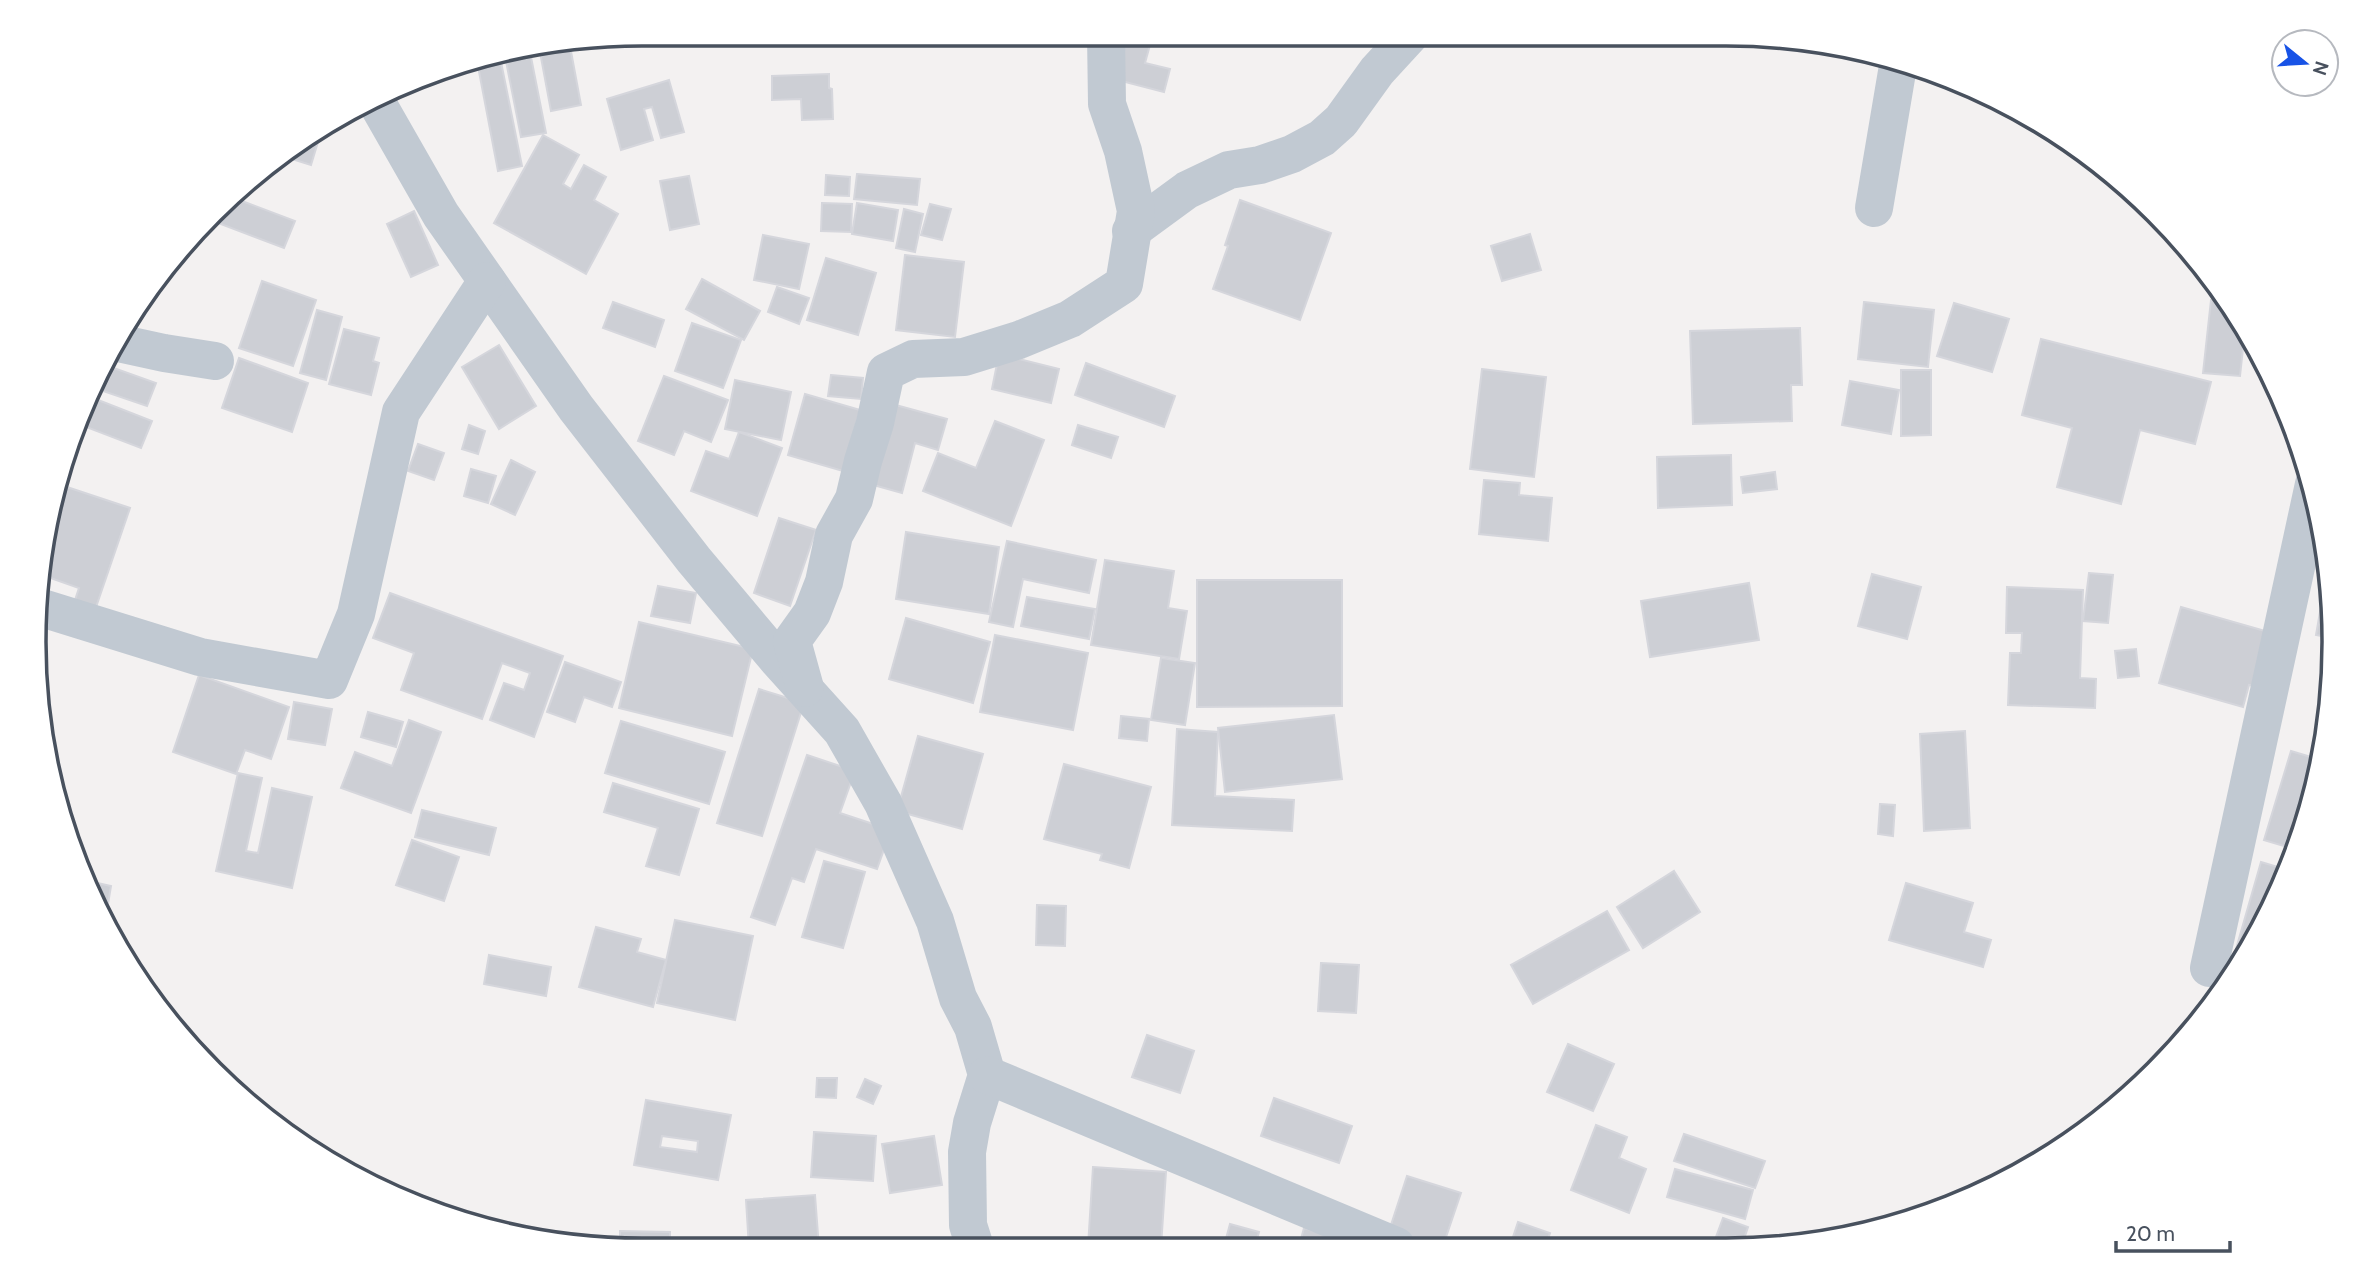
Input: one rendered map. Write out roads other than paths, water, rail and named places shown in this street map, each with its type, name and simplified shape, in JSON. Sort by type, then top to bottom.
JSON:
[{"type":"street","points":[[807,693],[792,641],[812,613],[824,582],[834,535],[854,499],[886,372],[913,359],[964,357],[1020,340],[1070,319],[1124,284],[1136,211],[1123,151],[1107,104],[1106,46]]},
{"type":"street","points":[[1131,231],[1187,190],[1229,170],[1260,165],[1292,154],[1322,138],[1341,121],[1377,71],[1400,46]]},
{"type":"street","points":[[1874,208],[1897,71]]},
{"type":"street","points":[[379,107],[441,215],[576,408],[694,560],[842,731],[883,803],[935,921],[958,998],[973,1027],[987,1075],[972,1123],[967,1152],[968,1225],[972,1238]]},
{"type":"street","points":[[47,609],[200,657],[329,680],[356,614],[401,412],[487,281]]},
{"type":"street","points":[[124,344],[164,354],[215,361]]},
{"type":"street","points":[[2209,968],[2308,512]]},
{"type":"street","points":[[987,1075],[1377,1238]]}]
